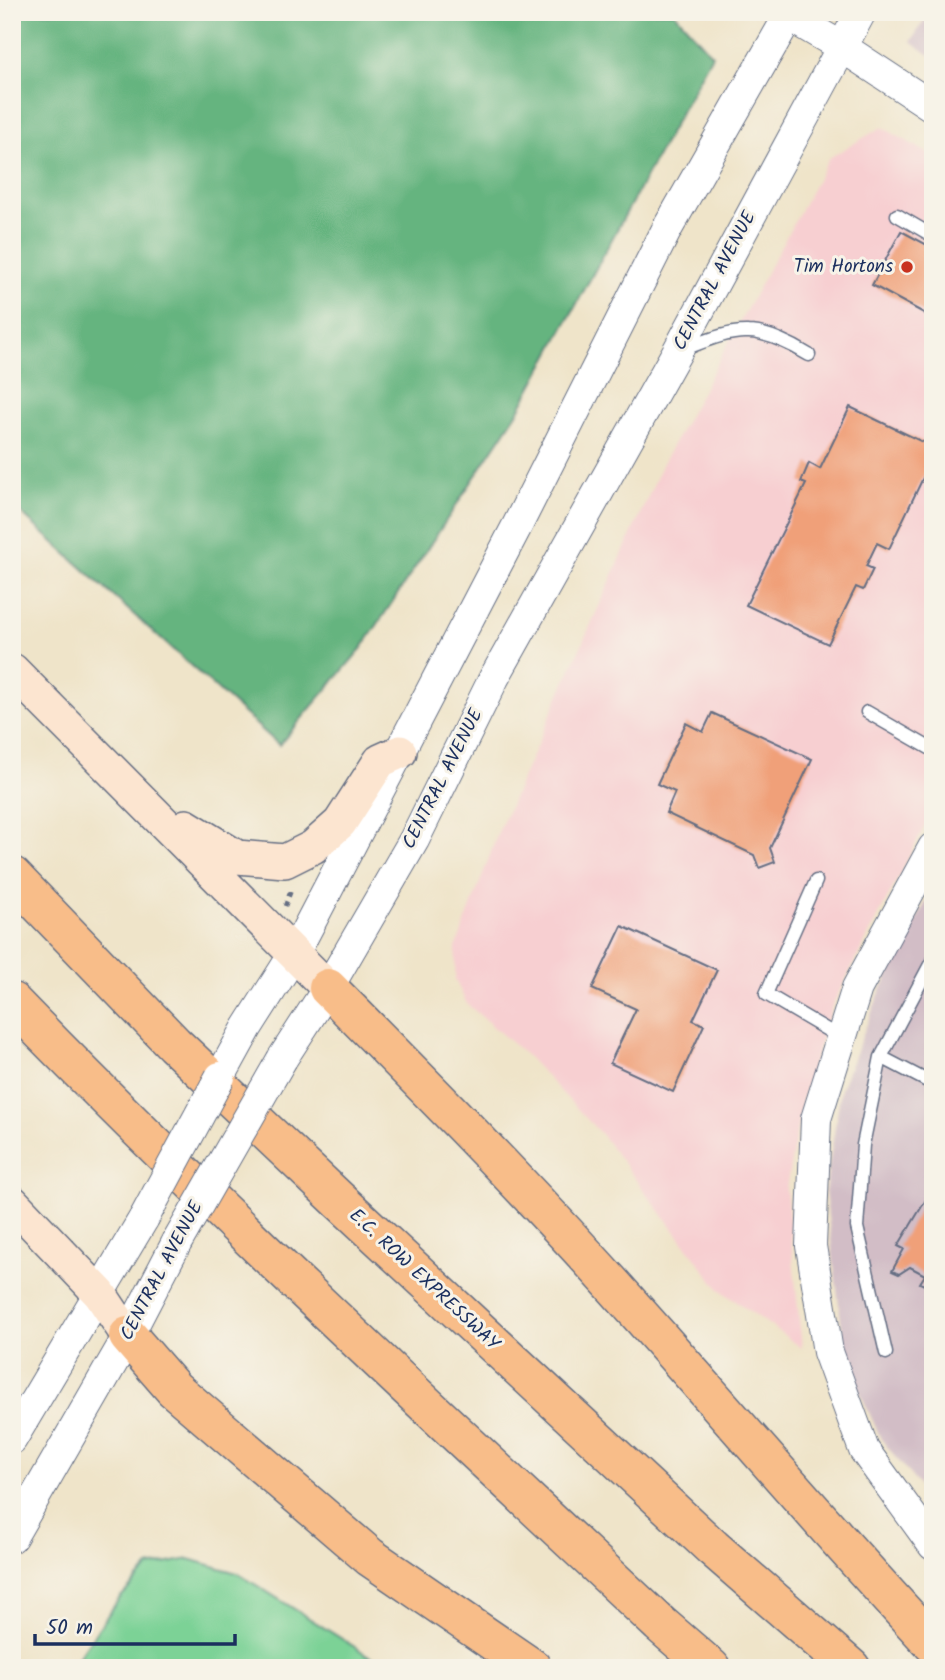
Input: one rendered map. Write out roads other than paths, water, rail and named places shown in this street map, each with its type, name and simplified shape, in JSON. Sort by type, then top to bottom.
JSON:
[{"type":"highway","name":"E.C. ROW EXPRESSWAY","points":[[12,876],[174,1044],[340,1201],[713,1548],[851,1668]]},
{"type":"highway","points":[[328,988],[490,1153],[611,1282],[836,1540],[933,1644]]},
{"type":"highway","points":[[12,1002],[114,1107],[282,1270],[710,1668]]},
{"type":"highway","points":[[128,1336],[174,1389],[370,1557],[532,1668]]},
{"type":"main road","points":[[12,670],[328,988]]},
{"type":"main road","points":[[121,779],[151,795],[193,832],[237,857],[285,861],[313,847],[340,823],[380,761],[400,752]]},
{"type":"main road","points":[[12,1202],[100,1294],[128,1336]]},
{"type":"street","name":"CENTRAL AVENUE","points":[[12,1537],[128,1336],[177,1242],[282,1059],[328,988],[414,840],[494,678],[677,352],[861,12]]},
{"type":"street","points":[[12,1439],[144,1218],[247,1028],[294,954],[667,229],[790,14],[933,107]]},
{"type":"street","points":[[933,848],[858,988],[816,1119],[811,1246],[828,1352],[864,1450],[933,1545]]},
{"type":"lane","points":[[897,215],[933,236]]},
{"type":"lane","points":[[677,352],[717,337],[748,332],[791,344],[809,355]]},
{"type":"lane","points":[[867,712],[933,750]]},
{"type":"lane","points":[[816,881],[766,994],[841,1038]]},
{"type":"lane","points":[[886,1353],[857,1227],[863,1145],[881,1057],[933,959]]},
{"type":"lane","points":[[881,1057],[933,1084]]},
{"type":"place","name":"Tim Hortons","points":[[907,267]]}]
